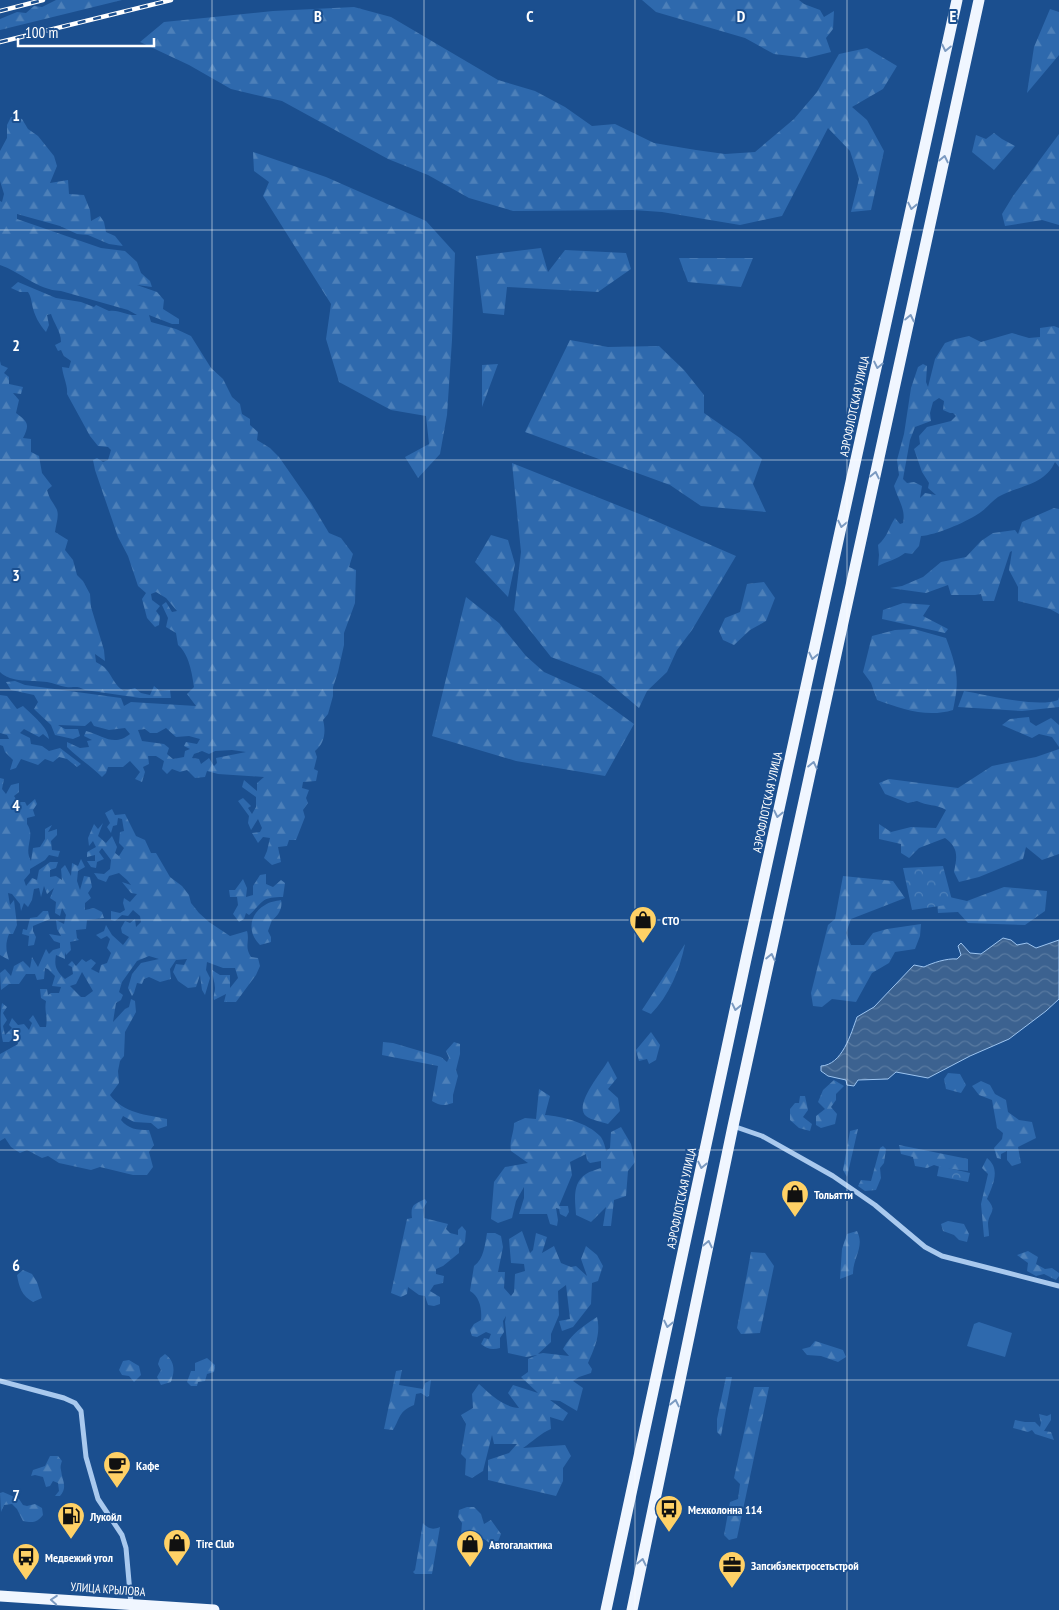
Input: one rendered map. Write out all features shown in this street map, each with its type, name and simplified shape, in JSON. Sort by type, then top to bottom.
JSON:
[{"type":"main road","name":"АЭРОФЛОТСКАЯ УЛИЦА","points":[[606,1610],[746,959],[957,0]]},
{"type":"main road","points":[[632,1610],[733,1126],[979,0]]},
{"type":"main road","name":"УЛИЦА КРЫЛОВА","points":[[0,1596],[214,1610]]},
{"type":"street","points":[[733,1126],[762,1136],[833,1176],[874,1205],[925,1247],[942,1256],[1059,1286]]},
{"type":"street","points":[[0,1381],[64,1398],[75,1403],[81,1411],[86,1457],[98,1499],[122,1536],[126,1548],[131,1605]]},
{"type":"green space","points":[[56,0],[122,0],[0,30],[0,19],[17,12],[26,13],[34,6],[42,7]]},
{"type":"green space","points":[[642,0],[799,0],[820,10],[824,17],[834,11],[833,29],[826,38],[831,52],[807,58],[774,54],[745,38],[656,12]]},
{"type":"green space","points":[[354,7],[391,17],[498,80],[535,91],[565,107],[592,126],[615,124],[654,143],[725,154],[755,152],[794,119],[817,92],[839,54],[867,48],[897,66],[883,89],[852,107],[867,120],[884,151],[871,210],[851,212],[859,179],[850,151],[828,128],[782,216],[740,225],[662,212],[633,210],[513,211],[469,198],[428,175],[388,159],[282,101],[231,89],[189,65],[140,42],[164,22],[273,11]]},
{"type":"green space","points":[[1050,9],[1059,12],[1059,55],[1027,93],[1034,47]]},
{"type":"green space","points":[[11,117],[22,119],[28,129],[38,136],[54,156],[57,166],[50,183],[68,180],[69,194],[84,195],[90,210],[91,221],[100,216],[104,222],[106,232],[115,236],[123,246],[109,244],[88,235],[77,234],[60,226],[17,214],[17,219],[101,248],[125,251],[137,262],[141,273],[150,281],[152,287],[137,285],[157,292],[164,300],[163,309],[179,319],[179,324],[172,324],[149,315],[151,322],[176,329],[191,336],[211,368],[223,379],[232,397],[240,404],[242,414],[250,419],[250,425],[258,432],[257,440],[270,448],[279,457],[329,533],[341,538],[353,554],[349,567],[356,570],[355,603],[344,633],[344,645],[333,687],[333,696],[328,714],[323,720],[324,737],[315,751],[317,757],[314,769],[318,771],[316,781],[303,782],[302,788],[309,790],[306,798],[308,803],[303,810],[305,817],[296,840],[289,840],[287,846],[278,847],[281,862],[272,865],[264,858],[270,838],[263,837],[258,843],[252,833],[260,832],[262,828],[258,819],[251,830],[248,823],[249,816],[238,801],[243,798],[251,806],[248,808],[252,814],[256,807],[256,797],[242,787],[244,780],[257,791],[257,783],[264,777],[218,774],[207,771],[205,777],[195,778],[187,770],[180,772],[172,769],[167,774],[162,769],[164,761],[156,756],[148,756],[149,764],[143,767],[145,772],[142,782],[135,779],[140,772],[130,761],[123,767],[108,767],[102,777],[67,747],[67,742],[80,748],[89,747],[87,741],[92,740],[84,736],[86,731],[109,739],[119,740],[130,734],[125,728],[109,730],[94,726],[91,721],[85,726],[58,725],[65,729],[78,729],[80,736],[73,739],[55,735],[51,725],[34,709],[38,702],[34,695],[11,690],[6,682],[15,681],[25,685],[121,698],[124,706],[131,702],[196,706],[187,694],[194,687],[189,664],[185,653],[178,645],[176,633],[166,627],[168,618],[162,605],[166,602],[172,612],[177,611],[166,598],[156,592],[151,594],[152,600],[160,606],[156,611],[160,616],[159,625],[155,627],[147,618],[142,599],[146,593],[138,586],[128,556],[118,537],[95,470],[93,460],[97,458],[103,462],[108,460],[111,450],[108,447],[98,446],[90,436],[67,394],[62,367],[69,368],[71,361],[64,356],[61,350],[58,351],[55,345],[61,342],[59,331],[51,314],[47,315],[49,325],[46,332],[35,316],[28,292],[20,292],[11,288],[18,282],[56,298],[81,302],[94,307],[96,305],[109,311],[137,315],[128,310],[44,288],[0,265],[0,201],[2,202],[4,194],[0,181],[0,151],[7,138],[7,125]],"holes":[[[166,728],[176,737],[189,736],[200,739],[197,744],[186,742],[184,746],[190,749],[185,751],[184,757],[173,759],[167,754],[169,748],[164,744],[142,741],[138,730],[145,729],[150,733],[157,733]],[[232,750],[246,752],[216,758],[217,763],[214,766],[209,758],[201,764],[199,759],[192,758],[194,754],[202,751],[209,754],[215,751]]]},
{"type":"green space","points":[[994,133],[1015,146],[994,170],[972,152],[976,135],[986,139]]},
{"type":"green space","points":[[1059,134],[1059,225],[1042,220],[1005,226],[1002,214]]},
{"type":"green space","points":[[253,152],[326,177],[426,221],[455,253],[447,415],[440,454],[418,478],[405,457],[429,444],[426,416],[391,410],[339,382],[326,339],[331,304],[263,196],[269,182],[254,171]]},
{"type":"green space","points":[[541,248],[548,272],[565,250],[626,253],[631,269],[598,292],[507,287],[504,315],[483,313],[476,256]]},
{"type":"green space","points":[[679,258],[753,258],[741,287],[688,282]]},
{"type":"green space","points":[[1054,326],[1059,328],[1059,467],[1055,462],[1050,470],[1038,480],[998,497],[981,512],[965,521],[942,531],[921,536],[919,546],[912,554],[905,553],[878,566],[878,545],[895,518],[900,524],[903,523],[903,509],[894,486],[899,475],[897,460],[904,434],[911,388],[918,367],[923,364],[927,366],[926,382],[928,387],[935,359],[945,343],[969,336],[981,342],[1012,333],[1029,338],[1040,337],[1040,328]],"holes":[[[939,398],[944,401],[943,410],[956,416],[951,421],[927,427],[919,436],[920,444],[914,449],[922,472],[929,483],[928,488],[936,495],[925,493],[920,498],[922,486],[914,482],[907,483],[903,479],[910,440],[915,427],[931,421],[930,413],[933,402]]]},
{"type":"green space","points":[[570,340],[608,347],[659,346],[684,370],[704,395],[704,413],[740,438],[762,459],[753,484],[766,512],[701,506],[670,485],[525,432]]},
{"type":"green space","points":[[0,361],[1,365],[8,368],[4,373],[9,377],[9,384],[23,387],[21,394],[13,393],[19,400],[16,413],[27,424],[23,438],[31,439],[31,452],[39,456],[42,473],[52,486],[47,490],[58,513],[55,532],[68,540],[65,550],[73,560],[77,575],[83,581],[90,594],[91,607],[104,650],[105,661],[95,654],[96,662],[105,668],[116,684],[124,691],[135,688],[141,693],[150,695],[154,686],[160,691],[170,690],[171,698],[140,698],[85,690],[47,682],[10,678],[0,672]]},
{"type":"green space","points":[[498,364],[482,407],[482,365]]},
{"type":"green space","points":[[512,463],[642,515],[736,556],[692,630],[677,650],[667,672],[647,691],[639,708],[601,676],[551,657],[514,610],[521,552]]},
{"type":"green space","points":[[1054,508],[1059,509],[1059,614],[1050,609],[1018,601],[1018,587],[1009,570],[1012,551],[1010,552],[994,601],[983,601],[981,594],[951,595],[948,585],[926,593],[890,588],[902,586],[923,577],[941,562],[966,557],[981,541],[993,533],[1015,530],[1018,534],[1022,522]]},
{"type":"green space","points":[[491,535],[508,540],[515,564],[508,597],[475,562]]},
{"type":"green space","points":[[764,582],[775,598],[766,621],[750,630],[734,645],[723,640],[719,631],[725,618],[740,612],[747,584]]},
{"type":"green space","points":[[466,597],[499,623],[526,656],[544,672],[591,693],[634,724],[605,776],[516,761],[432,736]]},
{"type":"green space","points":[[903,603],[930,605],[923,616],[948,629],[945,633],[882,619],[883,610]]},
{"type":"green space","points":[[914,629],[946,638],[953,658],[957,682],[953,710],[924,713],[877,700],[871,683],[863,672],[872,636],[895,630]]},
{"type":"green space","points":[[964,691],[1038,703],[1058,700],[1059,697],[1059,707],[1022,711],[958,707]]},
{"type":"green space","points":[[0,695],[7,696],[17,709],[23,706],[46,730],[49,739],[43,734],[39,737],[24,729],[20,733],[30,738],[31,744],[42,746],[49,751],[60,748],[81,764],[77,767],[67,759],[59,757],[53,762],[45,759],[38,765],[21,759],[16,768],[10,770],[13,760],[5,752],[3,746],[0,745],[0,739],[9,739],[7,735],[0,733]]},
{"type":"green space","points":[[1029,717],[1030,722],[1036,726],[1051,718],[1059,725],[1059,747],[1052,737],[1039,734],[1032,738],[1002,725],[1010,719]]},
{"type":"green space","points":[[1059,749],[1059,854],[1042,860],[1026,847],[1023,859],[979,877],[959,882],[954,872],[955,849],[945,838],[919,848],[909,858],[901,853],[901,844],[879,839],[879,824],[891,832],[911,827],[936,828],[946,810],[917,801],[908,803],[885,794],[879,783],[889,779],[958,788],[992,766],[1036,757]]},
{"type":"green space","points":[[0,778],[4,779],[2,789],[6,794],[11,785],[19,783],[19,792],[14,796],[18,802],[25,802],[27,806],[35,799],[37,804],[33,810],[35,816],[27,818],[30,833],[28,851],[31,861],[33,848],[40,847],[45,839],[45,829],[52,825],[48,832],[57,829],[57,835],[51,841],[52,850],[60,851],[58,857],[49,855],[45,860],[30,869],[30,873],[24,880],[26,886],[32,878],[37,880],[39,870],[50,862],[58,862],[56,868],[50,870],[50,877],[56,876],[62,880],[61,869],[65,865],[71,876],[72,863],[78,866],[81,859],[85,867],[78,871],[77,881],[80,890],[84,876],[90,877],[92,887],[88,893],[91,898],[85,903],[85,910],[94,908],[102,912],[104,918],[87,920],[86,929],[76,930],[79,940],[70,942],[71,950],[66,955],[65,952],[65,959],[56,955],[56,968],[65,979],[73,974],[72,967],[68,965],[72,961],[76,966],[82,959],[86,962],[91,959],[96,963],[91,969],[99,973],[101,965],[107,963],[111,953],[107,948],[110,939],[107,936],[101,939],[96,935],[104,931],[106,925],[112,935],[123,945],[129,937],[122,933],[121,928],[125,921],[130,923],[135,919],[136,927],[141,922],[140,916],[133,910],[128,916],[122,915],[115,921],[111,920],[111,911],[120,913],[125,910],[124,898],[130,902],[137,894],[131,893],[122,882],[131,885],[119,873],[109,876],[106,882],[98,879],[94,873],[104,874],[110,869],[111,860],[102,848],[99,852],[104,859],[97,862],[96,868],[91,867],[87,861],[95,861],[95,855],[87,857],[87,852],[96,847],[93,841],[89,846],[88,838],[94,824],[98,829],[103,823],[98,836],[106,843],[112,836],[117,847],[115,853],[119,856],[124,848],[119,843],[120,832],[124,831],[122,819],[118,818],[117,825],[113,826],[111,833],[107,827],[110,823],[105,813],[112,809],[115,815],[125,814],[136,836],[145,840],[151,853],[156,853],[170,877],[182,886],[199,913],[230,936],[247,931],[249,953],[251,957],[258,958],[260,966],[256,975],[236,1002],[224,1002],[226,994],[214,1000],[215,986],[212,970],[220,975],[230,975],[230,988],[238,978],[235,968],[223,968],[207,962],[206,970],[210,978],[205,995],[202,990],[200,975],[196,987],[188,988],[178,981],[173,972],[176,964],[184,965],[187,959],[176,960],[170,969],[171,979],[160,982],[149,977],[144,979],[142,984],[137,983],[132,996],[128,988],[132,974],[141,963],[159,959],[149,956],[137,961],[122,982],[119,992],[123,995],[121,1000],[116,1003],[113,1022],[129,1007],[131,999],[135,1001],[136,1012],[125,1032],[124,1056],[120,1061],[118,1071],[119,1083],[110,1095],[115,1101],[128,1109],[167,1119],[167,1126],[158,1129],[151,1123],[134,1122],[123,1116],[121,1120],[133,1128],[149,1130],[154,1145],[149,1152],[153,1167],[147,1175],[133,1175],[100,1167],[91,1170],[59,1163],[48,1156],[42,1158],[27,1150],[20,1153],[11,1147],[5,1138],[0,1141],[0,1054],[18,1044],[15,1036],[9,1042],[3,1042],[1,1032],[2,1003],[7,1007],[3,1013],[7,1020],[3,1026],[5,1035],[12,1028],[9,1025],[12,1018],[18,1025],[24,1024],[29,1030],[32,1023],[29,1020],[33,1015],[40,1027],[46,1027],[46,1001],[41,998],[40,989],[47,989],[48,995],[59,993],[61,987],[52,986],[55,976],[45,968],[44,979],[37,980],[35,974],[26,974],[19,984],[9,984],[1,990],[0,973],[5,969],[11,976],[14,966],[23,961],[30,968],[32,957],[38,967],[46,949],[49,954],[53,950],[60,948],[60,943],[54,941],[49,934],[61,936],[57,929],[56,920],[64,924],[66,915],[62,908],[60,916],[55,913],[56,902],[50,898],[54,888],[47,894],[44,886],[41,897],[39,888],[34,889],[32,900],[28,907],[24,903],[21,911],[20,904],[12,894],[8,893],[10,905],[14,900],[17,925],[13,934],[9,934],[7,941],[9,960],[0,955]],"holes":[[[82,972],[93,991],[85,997],[81,997],[70,986],[76,984]]]},
{"type":"green space","points":[[943,866],[953,904],[912,910],[903,868]]},
{"type":"green space","points":[[266,874],[266,884],[273,887],[281,880],[285,883],[283,897],[266,899],[249,915],[246,913],[244,919],[239,922],[233,914],[238,905],[237,897],[230,897],[229,890],[235,890],[243,879],[247,888],[246,897],[253,895],[253,886],[260,875]]},
{"type":"green space","points":[[843,876],[893,881],[905,898],[851,919],[846,933],[851,945],[864,945],[873,933],[921,924],[920,936],[915,949],[895,952],[889,963],[872,973],[856,1002],[832,999],[822,1007],[813,1006],[811,993],[828,925],[835,919]]},
{"type":"green space","points":[[1004,887],[1047,891],[1045,911],[1025,925],[968,923],[958,912],[938,913],[937,902],[945,896],[967,901]]},
{"type":"green space","points":[[281,900],[280,911],[272,920],[268,931],[271,942],[260,945],[253,935],[253,918],[265,905]]},
{"type":"green space","points":[[43,911],[48,911],[50,919],[33,926],[36,937],[34,945],[28,946],[29,936],[22,934],[23,929],[27,930],[30,918],[37,917]]},
{"type":"green space","points":[[685,944],[677,972],[663,999],[651,1014],[642,1010]]},
{"type":"green space","points":[[651,1032],[660,1045],[656,1060],[649,1064],[647,1059],[639,1061],[636,1050]]},
{"type":"green space","points":[[383,1042],[393,1043],[441,1057],[447,1062],[449,1058],[446,1051],[454,1042],[460,1044],[460,1054],[456,1070],[458,1076],[453,1103],[442,1105],[432,1101],[438,1066],[382,1055]]},
{"type":"green space","points":[[608,1061],[617,1078],[608,1089],[618,1098],[620,1111],[608,1124],[586,1116],[583,1111],[583,1104],[590,1088]]},
{"type":"green space","points":[[948,1073],[960,1074],[966,1085],[961,1093],[946,1089],[944,1079]]},
{"type":"green space","points":[[834,1080],[844,1086],[836,1094],[836,1100],[831,1107],[837,1114],[835,1124],[821,1128],[816,1125],[816,1116],[825,1109],[818,1102],[823,1090]]},
{"type":"green space","points":[[981,1081],[990,1085],[995,1094],[1006,1100],[1008,1112],[1019,1120],[1032,1122],[1036,1138],[1018,1147],[1021,1163],[1012,1166],[1007,1160],[1007,1151],[1001,1154],[1001,1159],[997,1158],[994,1148],[1002,1139],[1003,1133],[997,1128],[992,1100],[979,1095],[972,1086]]},
{"type":"green space","points":[[539,1089],[550,1096],[545,1115],[567,1119],[589,1127],[601,1137],[606,1151],[610,1148],[611,1132],[621,1127],[631,1144],[635,1162],[628,1171],[626,1196],[614,1200],[611,1226],[603,1226],[606,1207],[591,1222],[576,1215],[575,1192],[578,1182],[588,1173],[601,1168],[601,1161],[590,1163],[587,1160],[586,1154],[570,1162],[572,1175],[559,1206],[568,1206],[569,1212],[566,1217],[560,1214],[559,1209],[556,1208],[557,1226],[550,1224],[547,1214],[519,1214],[524,1198],[524,1187],[516,1201],[512,1218],[498,1223],[491,1219],[494,1182],[505,1167],[528,1163],[511,1151],[511,1140],[514,1123],[525,1118],[536,1119]]},
{"type":"green space","points":[[800,1096],[805,1096],[808,1110],[803,1117],[812,1124],[810,1131],[799,1128],[790,1120],[790,1109],[795,1103],[799,1103]]},
{"type":"green space","points":[[858,1129],[847,1177],[843,1170],[850,1131]]},
{"type":"green space","points":[[899,1145],[968,1159],[968,1171],[934,1165],[927,1168],[915,1166],[913,1157],[901,1154]]},
{"type":"green space","points":[[883,1146],[886,1149],[884,1163],[880,1168],[881,1178],[876,1190],[865,1191],[858,1186],[861,1180],[871,1181],[880,1148]]},
{"type":"green space","points":[[987,1158],[994,1167],[995,1172],[987,1199],[992,1206],[988,1223],[989,1236],[984,1237],[981,1204],[988,1174],[982,1168]]},
{"type":"green space","points":[[939,1166],[970,1173],[968,1182],[937,1176]]},
{"type":"green space","points":[[425,1199],[427,1202],[423,1209],[424,1218],[448,1224],[446,1229],[450,1233],[458,1235],[458,1230],[462,1226],[466,1231],[465,1242],[459,1248],[459,1253],[443,1266],[436,1269],[436,1274],[444,1276],[443,1283],[434,1285],[430,1291],[440,1297],[440,1304],[434,1306],[428,1305],[425,1296],[419,1295],[408,1287],[407,1294],[401,1297],[391,1293],[407,1219],[412,1218],[414,1205]]},
{"type":"green space","points":[[948,1221],[964,1224],[969,1234],[967,1242],[959,1240],[954,1235],[943,1231],[941,1224]]},
{"type":"green space","points":[[522,1231],[530,1253],[533,1250],[536,1233],[547,1237],[542,1253],[554,1246],[561,1263],[571,1267],[576,1266],[587,1276],[581,1259],[586,1246],[597,1255],[603,1266],[598,1281],[592,1283],[591,1304],[573,1327],[562,1331],[559,1321],[570,1319],[566,1285],[558,1291],[559,1315],[551,1334],[551,1342],[538,1354],[569,1356],[563,1349],[566,1344],[578,1331],[597,1317],[598,1335],[588,1363],[592,1369],[591,1373],[573,1381],[583,1388],[577,1411],[560,1401],[550,1400],[568,1413],[563,1421],[550,1417],[551,1429],[523,1448],[565,1445],[571,1456],[563,1468],[563,1481],[556,1496],[488,1480],[488,1460],[509,1453],[517,1444],[494,1444],[492,1435],[483,1471],[472,1478],[465,1475],[466,1459],[461,1454],[466,1424],[461,1415],[473,1408],[472,1394],[479,1384],[502,1403],[519,1408],[508,1393],[513,1385],[538,1393],[521,1377],[528,1372],[528,1359],[537,1355],[526,1357],[508,1353],[506,1316],[503,1321],[504,1332],[500,1338],[500,1348],[490,1349],[481,1344],[484,1338],[489,1339],[491,1334],[486,1332],[477,1337],[472,1336],[470,1330],[474,1324],[481,1320],[480,1304],[470,1291],[474,1266],[482,1255],[487,1233],[495,1233],[501,1236],[503,1247],[498,1272],[505,1272],[504,1288],[511,1296],[514,1292],[515,1274],[525,1271],[524,1264],[511,1263],[509,1239]]},
{"type":"green space","points":[[857,1231],[860,1242],[853,1274],[840,1279],[842,1249],[847,1234]]},
{"type":"green space","points":[[1028,1251],[1038,1257],[1036,1264],[1045,1269],[1052,1268],[1059,1273],[1056,1280],[1044,1274],[1036,1276],[1027,1271],[1028,1263],[1017,1255]]},
{"type":"green space","points":[[751,1252],[765,1253],[774,1266],[760,1333],[741,1334],[737,1328]]},
{"type":"green space","points":[[23,1270],[32,1274],[37,1282],[42,1298],[33,1302],[24,1294],[17,1275]]},
{"type":"green space","points":[[979,1322],[1012,1333],[1005,1357],[967,1346],[974,1324]]},
{"type":"green space","points":[[815,1341],[843,1350],[846,1357],[838,1362],[821,1356],[807,1355],[802,1349],[810,1347]]},
{"type":"green space","points":[[165,1354],[171,1360],[173,1374],[171,1382],[161,1385],[157,1377],[161,1370],[158,1364],[160,1358]]},
{"type":"green space","points":[[207,1358],[215,1365],[214,1372],[207,1374],[205,1381],[198,1382],[197,1386],[191,1386],[187,1382],[191,1371],[195,1371],[195,1363]]},
{"type":"green space","points":[[129,1360],[139,1366],[141,1375],[134,1382],[129,1376],[122,1375],[119,1370],[123,1361]]},
{"type":"green space","points":[[402,1370],[399,1385],[423,1389],[425,1383],[431,1380],[429,1396],[427,1397],[421,1393],[416,1394],[414,1405],[402,1413],[393,1430],[384,1429],[396,1371]]},
{"type":"green space","points":[[726,1377],[732,1377],[721,1436],[717,1432],[717,1419]]},
{"type":"green space","points":[[754,1387],[769,1387],[737,1538],[729,1540],[724,1535],[730,1502],[738,1499],[740,1484],[734,1478]]},
{"type":"green space","points":[[1039,1414],[1047,1416],[1051,1414],[1051,1420],[1044,1431],[1051,1432],[1054,1440],[1035,1434],[1032,1430],[1028,1432],[1013,1428],[1015,1420],[1035,1422],[1040,1427]]},
{"type":"green space","points":[[50,1456],[58,1456],[62,1461],[64,1490],[60,1496],[55,1496],[59,1491],[58,1483],[53,1481],[50,1486],[46,1487],[43,1477],[31,1476],[33,1470],[45,1466]]},
{"type":"green space","points":[[3,1492],[19,1499],[23,1505],[35,1504],[42,1508],[43,1515],[34,1522],[23,1521],[12,1504],[4,1505],[1,1512],[0,1493]]},
{"type":"green space","points":[[474,1507],[481,1514],[484,1524],[491,1520],[501,1534],[497,1544],[492,1545],[478,1536],[461,1535],[462,1523],[458,1517],[459,1510]]},
{"type":"green space","points":[[423,1523],[431,1528],[440,1527],[432,1574],[415,1574],[413,1572],[415,1570]]},
{"type":"water","points":[[1003,938],[1011,940],[1017,945],[1027,943],[1036,948],[1059,940],[1059,999],[1009,1039],[970,1056],[928,1078],[896,1072],[888,1079],[858,1080],[854,1086],[847,1085],[846,1080],[828,1076],[821,1071],[821,1066],[835,1060],[845,1048],[857,1017],[874,1007],[914,965],[924,967],[940,961],[957,959],[961,955],[958,946],[961,943],[970,953],[981,954]]},
{"type":"railway","points":[[0,11],[43,0]]},
{"type":"railway","points":[[0,42],[171,0]]},
{"type":"place","name":"СТО","points":[[643,944]]},
{"type":"place","name":"Тольятти","points":[[795,1218]]},
{"type":"place","name":"Кафе","points":[[117,1489]]},
{"type":"place","name":"Мехколонна 114","points":[[669,1533]]},
{"type":"place","name":"Лукойл","points":[[71,1540]]},
{"type":"place","name":"Tire Club","points":[[177,1567]]},
{"type":"place","name":"Автогалактика","points":[[470,1568]]},
{"type":"place","name":"Медвежий угол","points":[[26,1581]]},
{"type":"place","name":"Запсибэлектросетьстрой","points":[[732,1589]]}]
